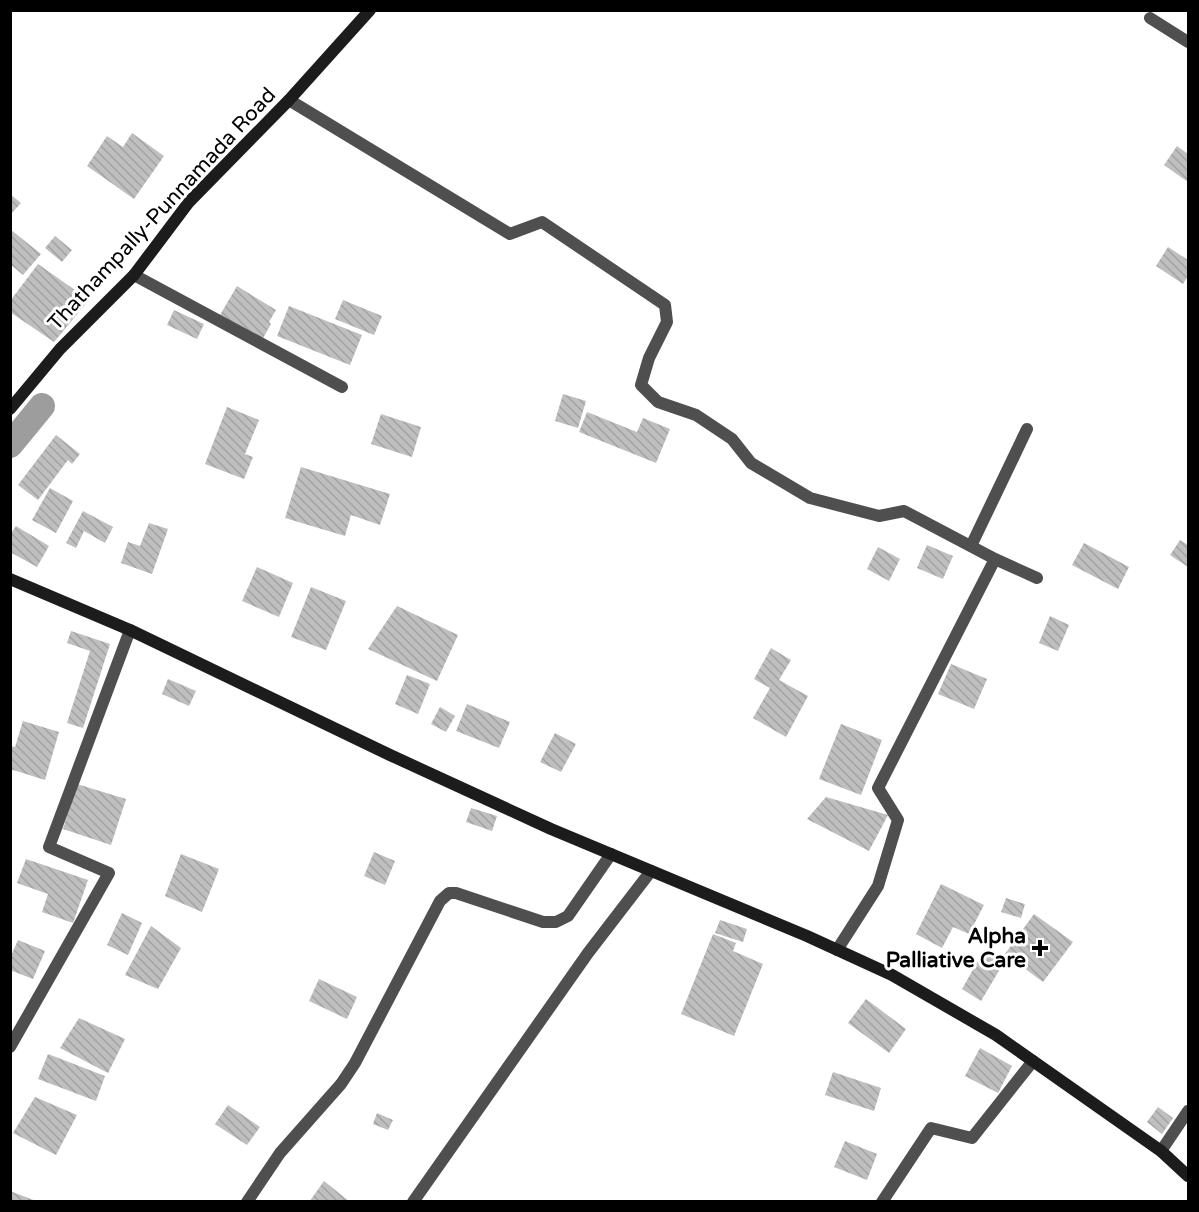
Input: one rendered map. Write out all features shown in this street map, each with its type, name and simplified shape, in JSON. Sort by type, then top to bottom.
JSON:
[{"type":"main road","name":"Thathampally-Punnamada Road","points":[[10,409],[60,349],[134,275],[189,202],[289,100],[370,10]]},
{"type":"main road","points":[[10,579],[130,630],[540,824],[892,975],[996,1035],[1161,1151],[1188,1176]]},
{"type":"street","points":[[1150,18],[1188,42]]},
{"type":"street","points":[[289,100],[510,234],[542,222],[665,305],[667,322],[649,358],[641,385],[658,402],[696,415],[732,440],[751,463],[810,498],[879,516],[904,511],[995,559],[1037,578]]},
{"type":"street","points":[[134,275],[342,387]]},
{"type":"street","points":[[972,546],[1027,429]]},
{"type":"street","points":[[837,950],[878,886],[898,820],[878,788],[995,559]]},
{"type":"street","points":[[10,1047],[109,873],[49,847],[130,630]]},
{"type":"street","points":[[247,1202],[280,1153],[342,1084],[356,1063],[440,901],[449,894],[456,893],[543,922],[556,922],[568,916],[611,854]]},
{"type":"street","points":[[413,1202],[588,953],[651,871]]},
{"type":"street","points":[[882,1202],[931,1128],[972,1138],[1033,1061]]},
{"type":"street","points":[[1161,1151],[1188,1111]]},
{"type":"building","points":[[132,133],[164,156],[134,199],[87,166],[107,136],[123,147]]},
{"type":"building","points":[[1177,146],[1188,154],[1188,182],[1164,165]]},
{"type":"building","points":[[10,194],[21,203],[10,215]]},
{"type":"building","points":[[10,229],[41,254],[23,275],[10,264]]},
{"type":"building","points":[[55,236],[72,250],[62,262],[45,248]]},
{"type":"building","points":[[1168,247],[1188,260],[1188,276],[1183,284],[1156,266]]},
{"type":"building","points":[[38,264],[89,300],[54,342],[10,312],[10,301]]},
{"type":"building","points":[[237,286],[276,310],[262,340],[220,315]]},
{"type":"building","points":[[343,300],[382,316],[374,335],[335,319]]},
{"type":"building","points":[[289,306],[362,335],[350,365],[277,336]]},
{"type":"building","points":[[174,310],[204,324],[197,339],[167,325]]},
{"type":"building","points":[[563,394],[586,401],[578,428],[555,421]]},
{"type":"building","points":[[227,407],[259,420],[245,454],[253,457],[244,479],[205,464]]},
{"type":"building","points":[[587,412],[637,432],[643,418],[670,429],[656,463],[579,432]]},
{"type":"building","points":[[381,414],[421,427],[412,457],[371,444]]},
{"type":"building","points":[[56,435],[80,454],[72,464],[68,460],[38,500],[18,485]]},
{"type":"building","points":[[301,467],[390,494],[380,525],[351,515],[345,536],[285,518]]},
{"type":"building","points":[[50,488],[73,501],[56,533],[32,520]]},
{"type":"building","points":[[83,511],[113,527],[105,543],[84,531],[76,548],[66,543]]},
{"type":"building","points":[[149,523],[168,529],[152,574],[121,563],[128,542],[140,546]]},
{"type":"building","points":[[16,526],[49,546],[37,567],[10,552],[10,535]]},
{"type":"building","points":[[1180,540],[1188,545],[1188,567],[1170,555]]},
{"type":"building","points":[[1084,543],[1129,567],[1118,589],[1072,565]]},
{"type":"building","points":[[927,545],[953,556],[943,579],[917,568]]},
{"type":"building","points":[[878,547],[900,559],[889,581],[867,569]]},
{"type":"building","points":[[257,567],[293,583],[279,617],[242,601]]},
{"type":"building","points":[[311,587],[346,601],[326,650],[291,637]]},
{"type":"building","points":[[397,606],[458,635],[437,681],[368,649]]},
{"type":"building","points":[[1050,616],[1069,625],[1058,651],[1039,643]]},
{"type":"building","points":[[71,631],[110,644],[83,728],[67,723],[90,651],[67,643]]},
{"type":"building","points":[[771,648],[791,660],[779,680],[808,696],[786,737],[753,718],[770,688],[754,679]]},
{"type":"building","points":[[951,664],[987,679],[974,709],[938,694]]},
{"type":"building","points":[[407,675],[430,684],[418,714],[395,704]]},
{"type":"building","points":[[168,679],[196,691],[189,706],[162,694]]},
{"type":"building","points":[[467,704],[510,722],[499,748],[456,731]]},
{"type":"building","points":[[440,707],[455,716],[446,732],[431,724]]},
{"type":"building","points":[[23,721],[59,732],[45,780],[10,769],[10,746],[15,747]]},
{"type":"building","points":[[841,724],[882,740],[861,795],[819,779]]},
{"type":"building","points":[[555,733],[576,744],[561,772],[540,762]]},
{"type":"building","points":[[77,784],[126,799],[111,845],[63,829]]},
{"type":"building","points":[[826,797],[888,815],[869,851],[807,819]]},
{"type":"building","points":[[471,808],[497,816],[492,831],[466,822]]},
{"type":"building","points":[[374,852],[395,861],[385,885],[364,876]]},
{"type":"building","points":[[181,854],[219,869],[202,912],[165,896]]},
{"type":"building","points":[[26,859],[88,880],[73,923],[42,912],[48,894],[17,883]]},
{"type":"building","points":[[941,884],[984,905],[969,934],[953,927],[942,948],[916,934]]},
{"type":"building","points":[[1006,898],[1025,904],[1021,918],[1001,912]]},
{"type":"building","points":[[122,913],[142,923],[128,955],[107,945]]},
{"type":"building","points":[[1034,914],[1073,942],[1043,982],[1005,954]]},
{"type":"building","points":[[720,920],[747,929],[743,942],[715,933]]},
{"type":"building","points":[[151,926],[181,948],[158,989],[125,975]]},
{"type":"building","points":[[713,934],[736,943],[733,951],[763,964],[734,1036],[681,1014]]},
{"type":"building","points":[[18,940],[45,951],[33,979],[10,970],[10,958]]},
{"type":"building","points":[[983,952],[1003,964],[981,1001],[962,989]]},
{"type":"building","points":[[319,979],[357,997],[347,1019],[309,1001]]},
{"type":"building","points":[[866,999],[906,1029],[889,1053],[848,1023]]},
{"type":"building","points":[[79,1018],[125,1039],[108,1073],[60,1048]]},
{"type":"building","points":[[980,1048],[1012,1066],[998,1093],[965,1076]]},
{"type":"building","points":[[48,1054],[105,1076],[96,1101],[38,1079]]},
{"type":"building","points":[[833,1072],[881,1088],[874,1111],[825,1095]]},
{"type":"building","points":[[35,1097],[77,1115],[56,1155],[13,1133]]},
{"type":"building","points":[[228,1105],[260,1127],[247,1145],[215,1124]]},
{"type":"building","points":[[1158,1107],[1173,1118],[1162,1134],[1147,1122]]},
{"type":"building","points":[[377,1113],[393,1120],[388,1130],[373,1124]]},
{"type":"building","points":[[845,1141],[877,1154],[867,1180],[834,1167]]},
{"type":"building","points":[[324,1181],[350,1202],[309,1202]]},
{"type":"building","points":[[10,1191],[36,1201],[36,1202],[10,1202]]},
{"type":"waterway","points":[[10,445],[42,406]]},
{"type":"place","name":"Alpha Palliative Care","points":[[1040,948]]}]
